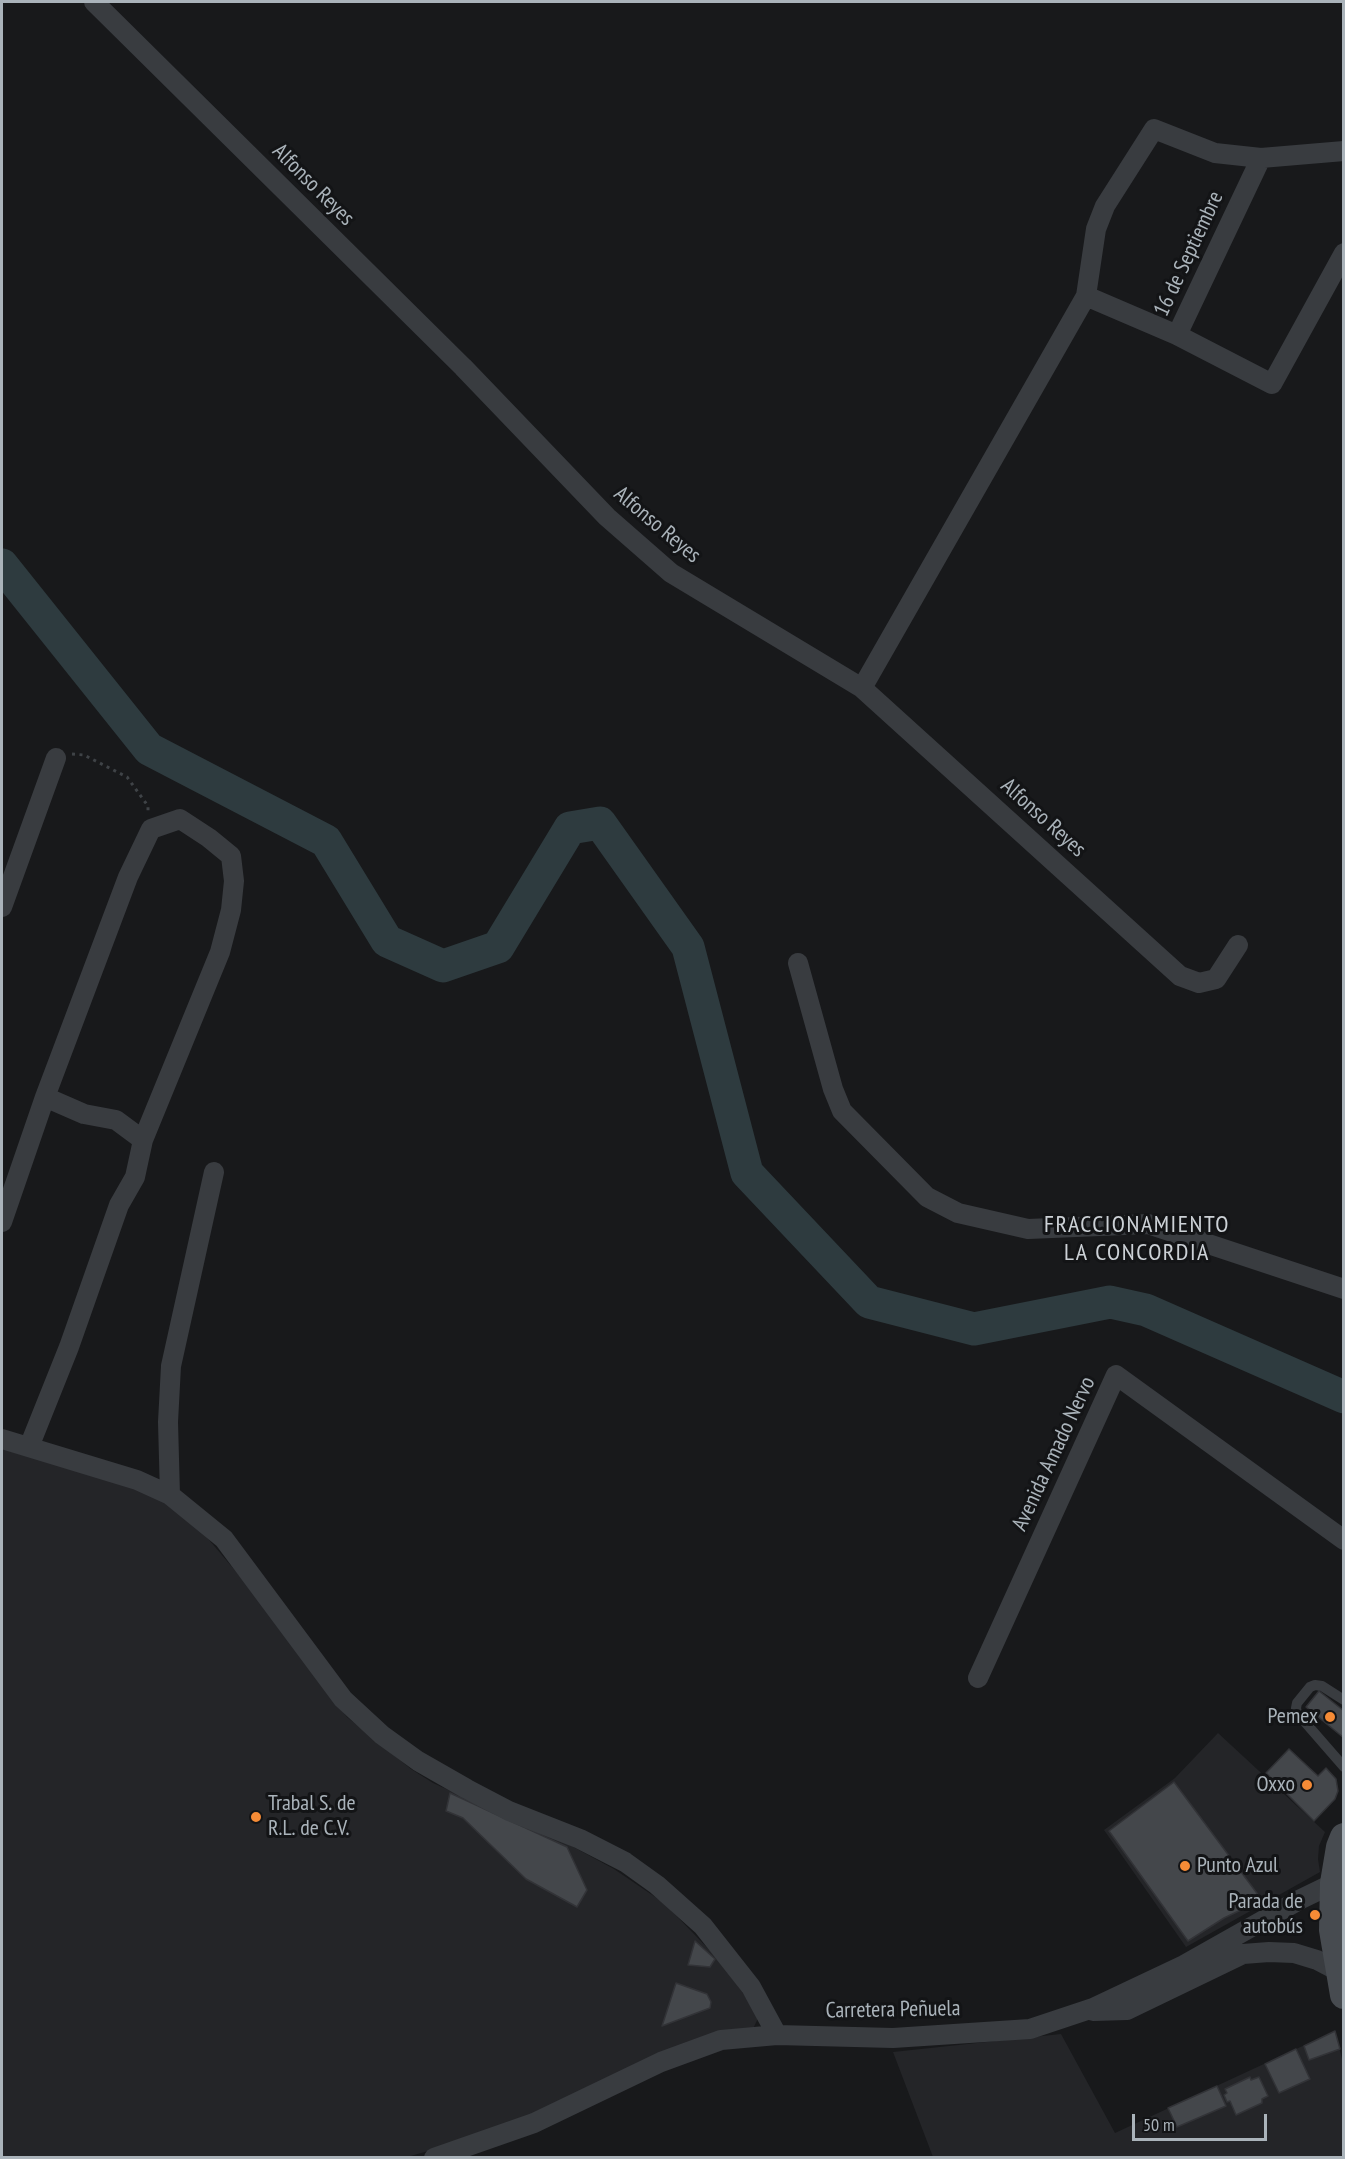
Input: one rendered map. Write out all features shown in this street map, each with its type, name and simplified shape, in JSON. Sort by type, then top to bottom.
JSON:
[{"type":"main road","points":[[1341,1983],[1333,1930],[1339,1883],[1340,1846],[1344,1837]]},
{"type":"street","name":"Alfonso Reyes","points":[[94,2],[463,367],[607,517],[671,573],[862,688],[1180,976],[1199,983],[1216,979],[1238,945]]},
{"type":"street","points":[[862,688],[1086,296],[1096,229],[1105,206],[1154,129],[1215,153],[1262,158],[1344,151]]},
{"type":"street","name":"16 de Septiembre","points":[[1262,158],[1177,334],[1272,384],[1344,253]]},
{"type":"street","points":[[1086,296],[1177,334]]},
{"type":"street","points":[[2,907],[56,758]]},
{"type":"street","points":[[2,1222],[45,1097],[128,877],[150,829],[180,819],[231,856],[234,881],[231,910],[220,952],[143,1140],[135,1177],[119,1205],[69,1347],[29,1447]]},
{"type":"street","points":[[798,963],[833,1089],[842,1111],[927,1197],[958,1214],[1028,1228],[1148,1224],[1344,1289]]},
{"type":"street","points":[[45,1097],[84,1114],[117,1120],[143,1140]]},
{"type":"street","points":[[170,1495],[168,1422],[171,1366],[214,1172]]},
{"type":"street","name":"Avenida Amado Nervo","points":[[978,1678],[1116,1375],[1344,1540]]},
{"type":"street","points":[[2,1439],[137,1480],[170,1495],[224,1539],[343,1699],[382,1735],[418,1761],[467,1789],[509,1811],[580,1839],[616,1857],[657,1885],[703,1926],[751,1988],[777,2035]]},
{"type":"street","name":"Carretera Peñuela","points":[[434,2157],[534,2123],[661,2062],[721,2040],[777,2035],[893,2038],[1030,2029],[1082,2012],[1184,1965],[1301,1899],[1339,1883]]},
{"type":"street","points":[[1082,2012],[1127,2010],[1243,1954],[1294,1953],[1317,1960],[1341,1983]]},
{"type":"lane","points":[[1344,1700],[1322,1686],[1315,1685],[1310,1687],[1297,1703],[1296,1708],[1297,1713],[1344,1767]]},
{"type":"path","points":[[56,758],[68,753],[84,755],[127,777],[148,806],[150,829]]},
{"type":"shaded area","name":"Trabal S. de R.L. de C.V.","points":[[2,1447],[158,1496],[204,1534],[244,1581],[347,1717],[411,1769],[433,1783],[566,1843],[614,1869],[664,1903],[721,1962],[759,2016],[752,2031],[460,2142],[407,2157],[2,2157]]},
{"type":"shaded area","points":[[1218,1733],[1325,1832],[1319,1846],[1320,1872],[1186,1947],[1104,1830],[1175,1778]]},
{"type":"shaded area","points":[[1335,2031],[1343,2063],[1343,2157],[933,2157],[893,2052],[1061,2034],[1115,2133]]},
{"type":"building","points":[[1319,1691],[1344,1711],[1344,1738],[1306,1707]]},
{"type":"building","name":"Oxxo","points":[[1289,1749],[1318,1776],[1326,1768],[1336,1779],[1338,1791],[1335,1799],[1314,1821],[1266,1773]]},
{"type":"building","name":"Punto Azul","points":[[1174,1782],[1262,1900],[1224,1918],[1188,1941],[1109,1831]]},
{"type":"building","points":[[450,1793],[567,1847],[587,1890],[577,1907],[526,1879],[463,1818],[446,1811]]},
{"type":"building","points":[[695,1941],[715,1959],[710,1967],[688,1965]]},
{"type":"building","points":[[676,1983],[707,1994],[711,2002],[710,2008],[662,2026]]},
{"type":"building","points":[[1335,2031],[1340,2049],[1309,2060],[1304,2046]]},
{"type":"building","points":[[1296,2049],[1310,2079],[1279,2093],[1265,2064]]},
{"type":"building","points":[[1250,2077],[1251,2080],[1259,2077],[1268,2096],[1262,2099],[1262,2103],[1236,2115],[1230,2101],[1227,2102],[1224,2095],[1227,2093],[1225,2089]]},
{"type":"building","points":[[1217,2086],[1226,2106],[1177,2127],[1168,2108]]},
{"type":"waterway","points":[[2,565],[149,749],[326,841],[387,941],[443,966],[498,947],[570,828],[600,823],[688,947],[747,1173],[869,1302],[974,1329],[1110,1302],[1146,1310],[1344,1397]]},
{"type":"place","name":"Pemex","points":[[1330,1717]]},
{"type":"place","name":"Oxxo","points":[[1307,1785]]},
{"type":"place","name":"Trabal S. de R.L. de C.V.","points":[[256,1817]]},
{"type":"place","name":"Punto Azul","points":[[1185,1866]]},
{"type":"place","name":"Parada de autobús","points":[[1315,1915]]},
{"type":"district","name":"FRACCIONAMIENTO LA CONCORDIA","points":[[1137,1239]]}]
